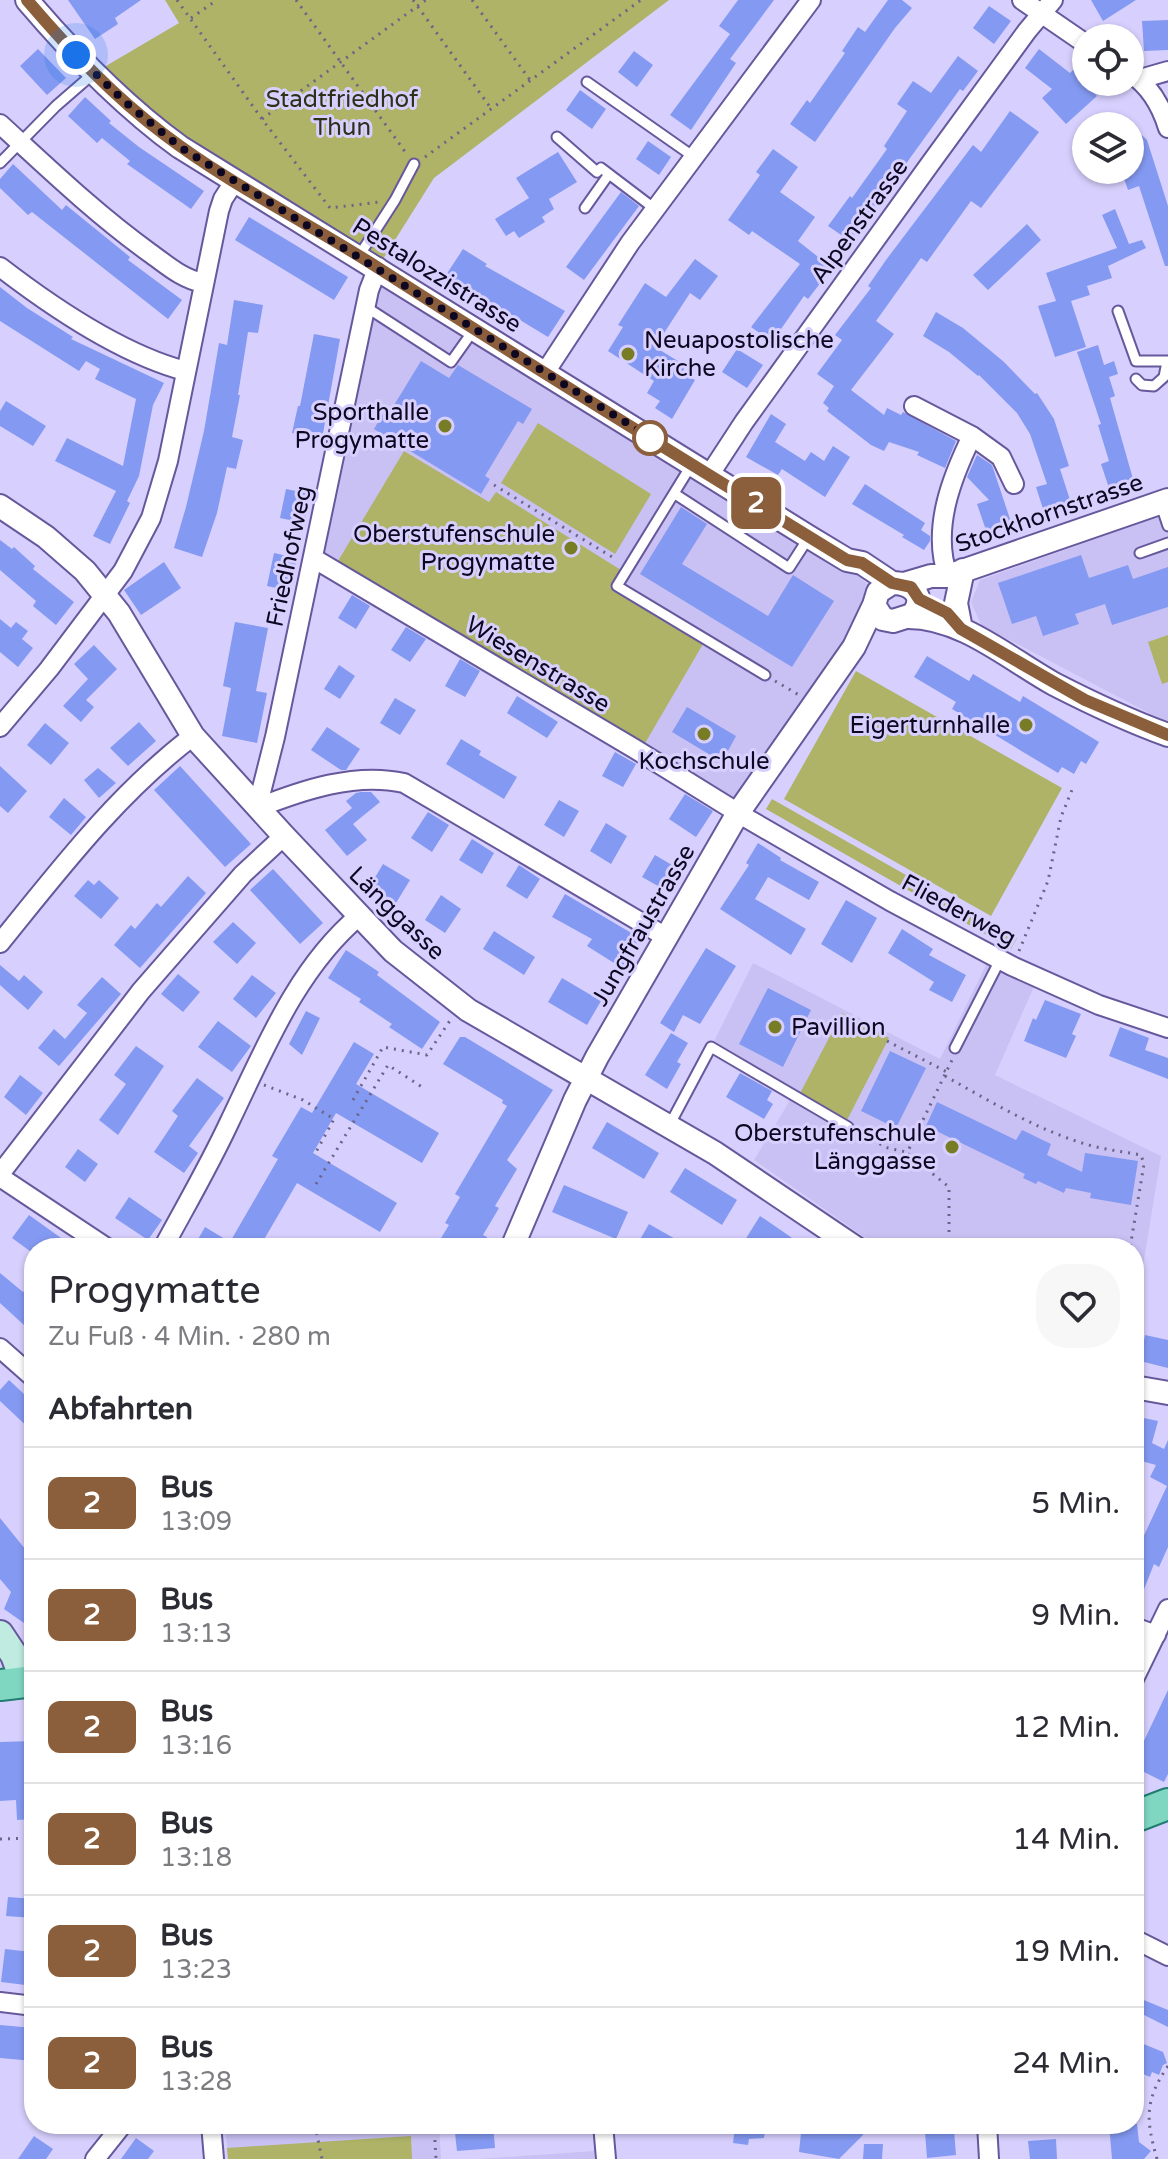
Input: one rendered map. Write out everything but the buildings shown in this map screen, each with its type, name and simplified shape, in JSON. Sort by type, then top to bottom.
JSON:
[{"type":"main road","points":[[0,1634],[14,1655],[19,1683]]},
{"type":"main road","points":[[1144,1813],[1168,1804]]},
{"type":"main road","points":[[1144,1831],[1168,1822]]},
{"type":"street","name":"Pestalozzistrasse","points":[[27,0],[94,73],[166,136],[234,182],[809,537],[847,560],[862,563],[930,619],[961,629],[1085,700],[1168,735]]},
{"type":"street","points":[[544,374],[607,276],[811,0]]},
{"type":"street","points":[[1022,0],[1047,7],[1072,31]]},
{"type":"street","name":"Alpenstrasse","points":[[701,469],[744,422],[1047,7]]},
{"type":"street","points":[[1144,75],[1168,71]]},
{"type":"street","points":[[1144,86],[1159,104],[1168,128]]},
{"type":"street","points":[[0,124],[66,186],[134,241],[183,276],[203,283]]},
{"type":"street","points":[[4,716],[105,595],[140,542],[156,504],[168,461],[219,211],[234,182]]},
{"type":"street","name":"Friedhofweg","points":[[257,808],[366,307],[368,262]]},
{"type":"street","points":[[0,267],[69,316],[154,361],[185,371]]},
{"type":"street","points":[[914,406],[972,436],[1001,457],[1014,484]]},
{"type":"street","points":[[961,629],[955,573],[942,551],[952,476],[972,436]]},
{"type":"street","name":"Stockhornstrasse","points":[[906,600],[931,576],[955,573],[1164,501]]},
{"type":"street","name":"Länggasse","points":[[0,506],[67,554],[105,595],[193,736],[257,808],[407,963],[468,1010],[669,1126],[766,1186],[841,1238]]},
{"type":"street","name":"Wiesenstrasse","points":[[313,558],[738,813]]},
{"type":"street","name":"Pestalozzistrasse","points":[[847,560],[875,602]]},
{"type":"street","points":[[875,602],[883,587],[906,600]]},
{"type":"street","name":"Jungfraustrasse","points":[[854,647],[906,600]]},
{"type":"street","name":"Jungfraustrasse","points":[[516,1238],[586,1078],[738,813],[854,647],[875,602]]},
{"type":"street","points":[[0,943],[104,817],[148,773],[193,736]]},
{"type":"street","points":[[257,808],[296,793],[349,781],[389,779],[404,783],[666,937]]},
{"type":"street","name":"Fliederweg","points":[[738,813],[890,901],[1006,963],[1099,1005],[1168,1028]]},
{"type":"street","points":[[92,1238],[0,1176],[141,991],[243,874],[284,836]]},
{"type":"street","points":[[168,1238],[301,984],[340,933],[359,916]]},
{"type":"street","points":[[0,1348],[24,1369]]},
{"type":"street","points":[[1144,1389],[1168,1393]]},
{"type":"street","points":[[1144,1659],[1168,1609]]},
{"type":"street","points":[[1144,1631],[1156,1635]]},
{"type":"street","points":[[1144,1944],[1168,1956]]},
{"type":"street","points":[[0,2002],[24,2005]]},
{"type":"street","points":[[95,2159],[115,2134]]},
{"type":"street","points":[[212,2134],[214,2159]]},
{"type":"street","points":[[604,2134],[606,2159]]},
{"type":"street","points":[[988,2134],[989,2159]]},
{"type":"lane","points":[[0,163],[94,73]]},
{"type":"lane","points":[[587,82],[694,157]]},
{"type":"lane","points":[[557,137],[597,172],[601,168],[655,209]]},
{"type":"lane","points":[[368,262],[414,164]]},
{"type":"lane","points":[[585,208],[609,174]]},
{"type":"lane","points":[[366,307],[451,362],[474,330]]},
{"type":"lane","points":[[1118,311],[1136,361],[1167,362],[1164,377],[1154,386],[1142,385],[1136,379]]},
{"type":"lane","points":[[701,469],[675,494],[617,586],[765,675]]},
{"type":"lane","points":[[675,494],[789,568],[809,537]]},
{"type":"lane","points":[[1164,501],[1168,526]]},
{"type":"lane","points":[[1140,553],[1168,543]]},
{"type":"lane","points":[[955,1048],[1006,963]]},
{"type":"lane","points":[[669,1126],[711,1047],[848,1127]]},
{"type":"path","points":[[177,0],[330,208],[395,200]]},
{"type":"path","points":[[191,18],[217,0]]},
{"type":"path","points":[[296,0],[414,164],[637,1]]},
{"type":"path","points":[[413,0],[491,108]]},
{"type":"path","points":[[262,119],[426,0]]},
{"type":"path","points":[[472,0],[530,80]]},
{"type":"path","points":[[494,485],[629,567]]},
{"type":"path","points":[[765,675],[813,704]]},
{"type":"path","points":[[1006,963],[1048,881],[1061,817],[1074,785]]},
{"type":"path","points":[[353,1100],[383,1047],[427,1055],[455,1013]]},
{"type":"path","points":[[887,1041],[1019,1117],[1060,1136],[1082,1144],[1141,1155],[1144,1164],[1132,1238]]},
{"type":"path","points":[[907,1153],[946,1074],[955,1048]]},
{"type":"path","points":[[316,1184],[388,1065],[422,1087]]},
{"type":"path","points":[[250,1079],[303,1100],[334,1119],[316,1152]]},
{"type":"path","points":[[848,1127],[888,1148],[907,1153],[949,1187],[949,1238]]},
{"type":"path","points":[[0,1839],[24,1838]]},
{"type":"path","points":[[1157,2159],[1148,2127],[1148,2112],[1157,2082],[1168,2066]]},
{"type":"path","points":[[317,2134],[322,2159]]},
{"type":"path","points":[[435,2134],[436,2159]]},
{"type":"shaded area","name":"Oberstufenschule Progymatte","points":[[378,267],[855,572],[866,583],[875,599],[738,813],[313,558]]},
{"type":"shaded area","points":[[1168,513],[1168,723],[981,625],[971,602],[980,580]]},
{"type":"shaded area","name":"Oberstufenschule Länggasse","points":[[988,961],[1036,982],[995,1075],[1161,1156],[1144,1260],[1144,1238],[866,1238],[754,1160],[789,1102],[785,1090],[711,1047],[753,963],[940,1059]]},
{"type":"shaded area","points":[[226,2134],[440,2134],[441,2159],[228,2159]]},
{"type":"shaded area","points":[[594,2151],[594,2159],[478,2159]]},
{"type":"green space","name":"Stadtfriedhof Thun","points":[[165,0],[669,0],[434,178],[378,267],[234,182],[94,73],[179,23]]},
{"type":"green space","points":[[538,423],[651,494],[615,554],[501,483]]},
{"type":"green space","points":[[404,451],[489,502],[496,492],[621,570],[610,587],[703,644],[644,745],[338,561]]},
{"type":"green space","points":[[1168,635],[1168,682],[1162,684],[1148,642]]},
{"type":"green space","points":[[856,671],[1062,788],[991,916],[784,799]]},
{"type":"green space","points":[[772,799],[1017,938],[1011,949],[766,809]]},
{"type":"green space","points":[[842,1013],[889,1038],[843,1128],[796,1101]]},
{"type":"green space","points":[[411,2136],[412,2159],[228,2159],[227,2148]]},
{"type":"bus line","name":"2","points":[[27,0],[59,37],[125,102],[166,136],[234,182],[378,267],[474,330],[847,560],[862,563],[892,583],[908,585],[916,591],[919,599],[947,613],[961,629],[1085,700],[1168,735]]},
{"type":"place","name":"Neuapostolische Kirche","points":[[628,354]]},
{"type":"place","name":"Sporthalle Progymatte","points":[[445,426]]},
{"type":"place","name":"Oberstufenschule Progymatte","points":[[571,548]]},
{"type":"place","name":"Eigerturnhalle","points":[[1026,725]]},
{"type":"place","name":"Kochschule","points":[[704,734]]},
{"type":"place","name":"Pavillion","points":[[775,1027]]},
{"type":"place","name":"Oberstufenschule Länggasse","points":[[952,1147]]},
{"type":"route","points":[[76,55],[125,102],[180,147],[656,441],[650,438]]}]
